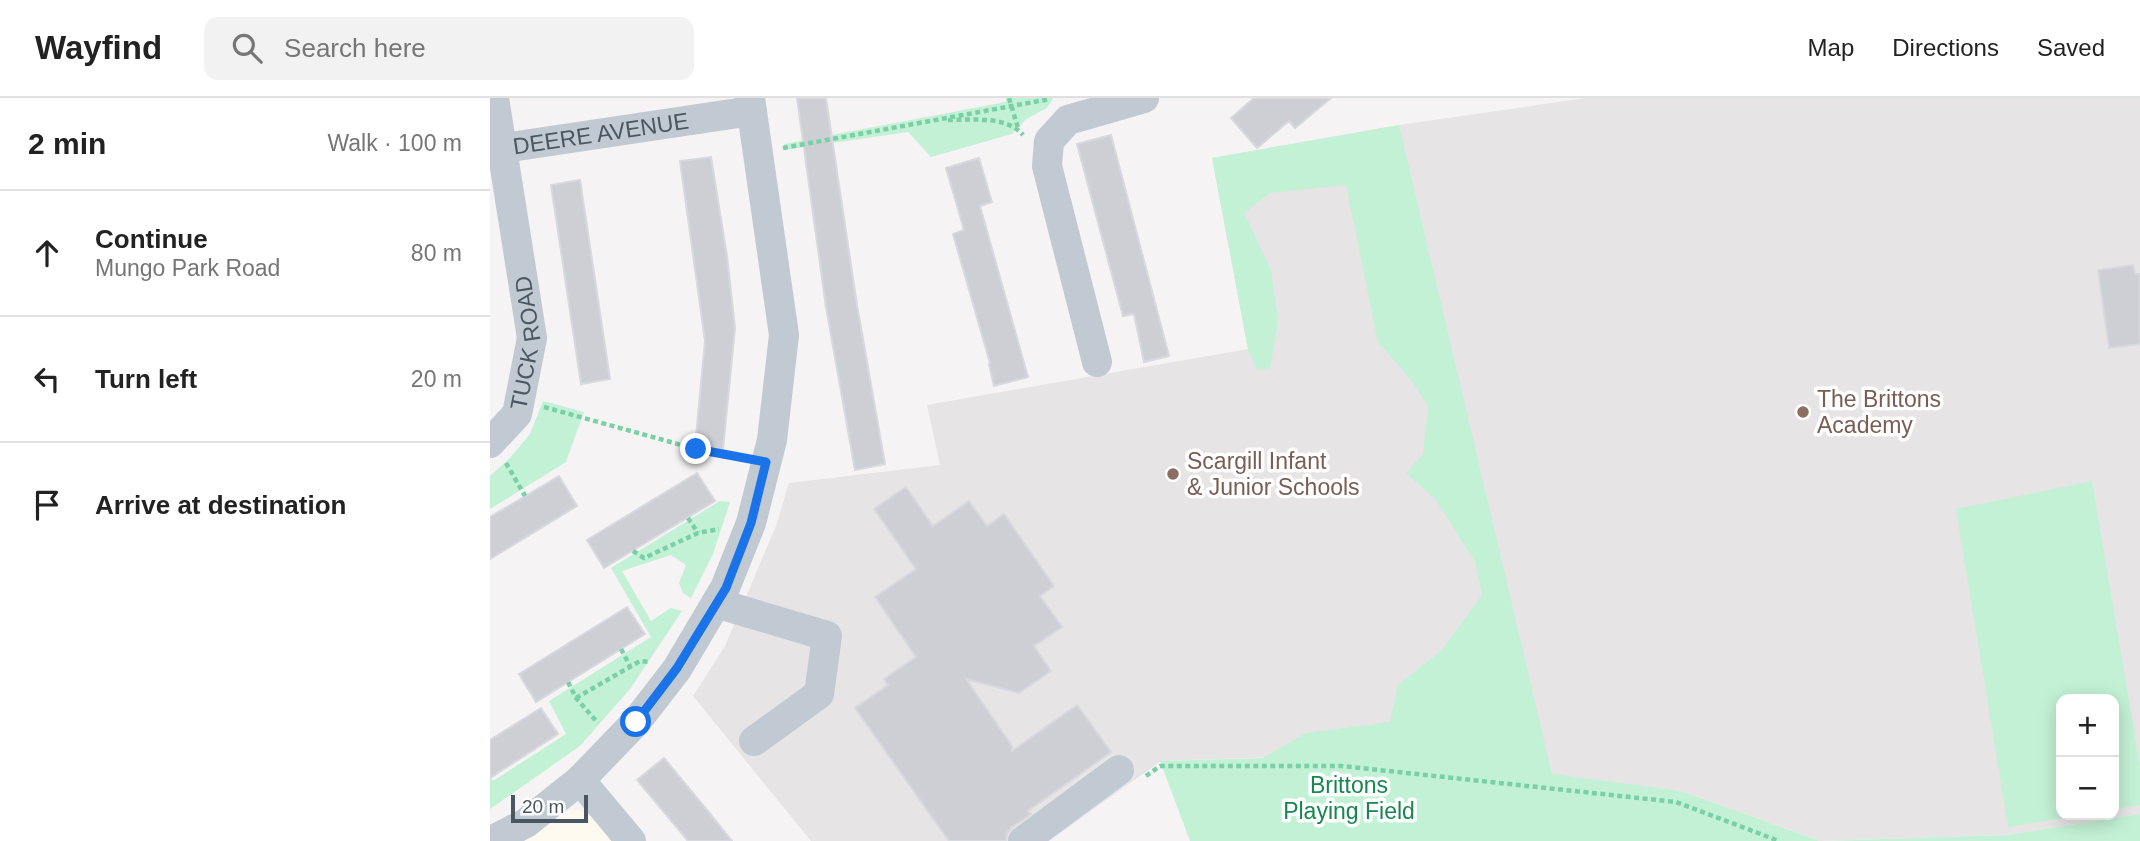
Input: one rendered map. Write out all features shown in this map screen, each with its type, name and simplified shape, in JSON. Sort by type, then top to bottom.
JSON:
[{"type":"street","name":"TUCK ROAD","points":[[491,442],[517,414],[532,338],[496,149],[494,98]]},
{"type":"street","points":[[1097,362],[1047,166],[1047,151],[1049,141],[1068,120],[1144,98]]},
{"type":"street","name":"DEERE AVENUE","points":[[496,149],[751,105]]},
{"type":"street","points":[[491,841],[526,822],[580,780],[636,722],[677,668],[726,588],[751,523],[772,440],[784,335],[751,105]]},
{"type":"street","points":[[716,603],[827,636],[819,694],[754,741]]},
{"type":"street","points":[[1023,841],[1119,770]]},
{"type":"street","points":[[580,780],[631,841]]},
{"type":"path","points":[[1009,98],[1018,129],[1028,141]]},
{"type":"path","points":[[758,152],[1054,98]]},
{"type":"path","points":[[935,120],[992,121],[1018,129]]},
{"type":"path","points":[[520,400],[696,449],[766,462]]},
{"type":"path","points":[[491,442],[525,496]]},
{"type":"path","points":[[688,518],[698,533]]},
{"type":"path","points":[[633,551],[644,558],[698,533],[751,523]]},
{"type":"path","points":[[621,649],[631,666]]},
{"type":"path","points":[[576,698],[640,661],[677,668]]},
{"type":"path","points":[[568,682],[576,698],[616,743]]},
{"type":"path","points":[[1160,766],[1342,766],[1676,802],[1779,841]]},
{"type":"shaded area","points":[[1586,98],[2140,98],[2140,814],[2119,817],[2119,694],[2056,694],[2056,820],[2102,820],[2007,835],[1820,841],[1681,791],[1354,754],[1161,761],[1049,841],[811,841],[693,696],[725,646],[776,526],[789,483],[940,465],[927,405],[1248,349],[1212,158],[1399,125]]},
{"type":"shaded area","points":[[568,810],[591,815],[616,841],[518,841],[560,813]]},
{"type":"green space","points":[[1006,98],[1053,98],[1047,108],[1026,119],[1012,134],[931,157],[908,132],[784,150],[784,144],[1006,102]]},
{"type":"green space","name":"Brittons Playing Field","points":[[1399,125],[1552,774],[1681,791],[1820,841],[1190,841],[1160,761],[1263,758],[1306,733],[1390,722],[1398,685],[1442,650],[1482,595],[1475,562],[1436,500],[1406,473],[1423,454],[1428,406],[1412,381],[1378,342],[1346,185],[1270,193],[1244,213],[1271,270],[1278,321],[1270,368],[1257,370],[1248,349],[1212,158]]},
{"type":"green space","points":[[543,401],[584,412],[566,462],[490,509],[490,476],[511,457],[530,434]]},
{"type":"green space","points":[[2092,481],[2140,766],[2140,805],[2119,808],[2119,694],[2056,694],[2056,819],[2008,827],[1956,509]]},
{"type":"green space","points":[[720,501],[730,502],[713,554],[691,598],[683,593],[679,583],[686,565],[671,555],[622,571],[651,621],[671,608],[682,611],[630,689],[580,746],[490,809],[490,776],[493,781],[566,734],[549,701],[651,637],[611,568]]},
{"type":"green space","points":[[2140,814],[2140,841],[1825,841],[2007,835],[2102,820],[2119,820],[2119,817]]},
{"type":"building","points":[[797,98],[826,98],[857,305],[885,464],[855,470],[826,307]]},
{"type":"building","points":[[1254,98],[1331,98],[1295,128],[1289,121],[1257,148],[1231,118]]},
{"type":"building","points":[[1111,135],[1169,356],[1144,362],[1134,314],[1123,316],[1077,144]]},
{"type":"building","points":[[711,157],[735,328],[723,449],[695,447],[705,341],[680,161]]},
{"type":"building","points":[[979,158],[992,202],[980,206],[1028,377],[994,386],[990,363],[953,234],[964,230],[946,168]]},
{"type":"building","points":[[580,180],[610,379],[581,384],[551,185]]},
{"type":"building","points":[[2133,265],[2135,274],[2140,274],[2140,344],[2109,348],[2098,270]]},
{"type":"building","points":[[697,473],[715,501],[604,568],[587,540]]},
{"type":"building","points":[[559,476],[577,506],[490,559],[490,517]]},
{"type":"building","points":[[906,487],[933,526],[969,501],[987,526],[1004,514],[1054,586],[1040,596],[1062,627],[1034,646],[1051,671],[1019,693],[966,679],[1012,746],[1012,751],[1077,705],[1111,752],[1028,811],[1031,814],[1012,827],[1007,833],[1006,841],[949,841],[855,708],[888,685],[884,679],[916,657],[875,597],[916,569],[874,509]]},
{"type":"building","points":[[627,607],[645,634],[536,702],[519,674]]},
{"type":"building","points":[[541,708],[558,734],[490,778],[490,740]]},
{"type":"building","points":[[664,758],[732,841],[688,841],[637,780]]},
{"type":"place","name":"The Brittons Academy","points":[[1803,412]]},
{"type":"place","name":"Scargill Infant & Junior Schools","points":[[1173,474]]},
{"type":"route","points":[[636,722],[677,668],[726,588],[751,523],[766,462],[696,449]]}]
